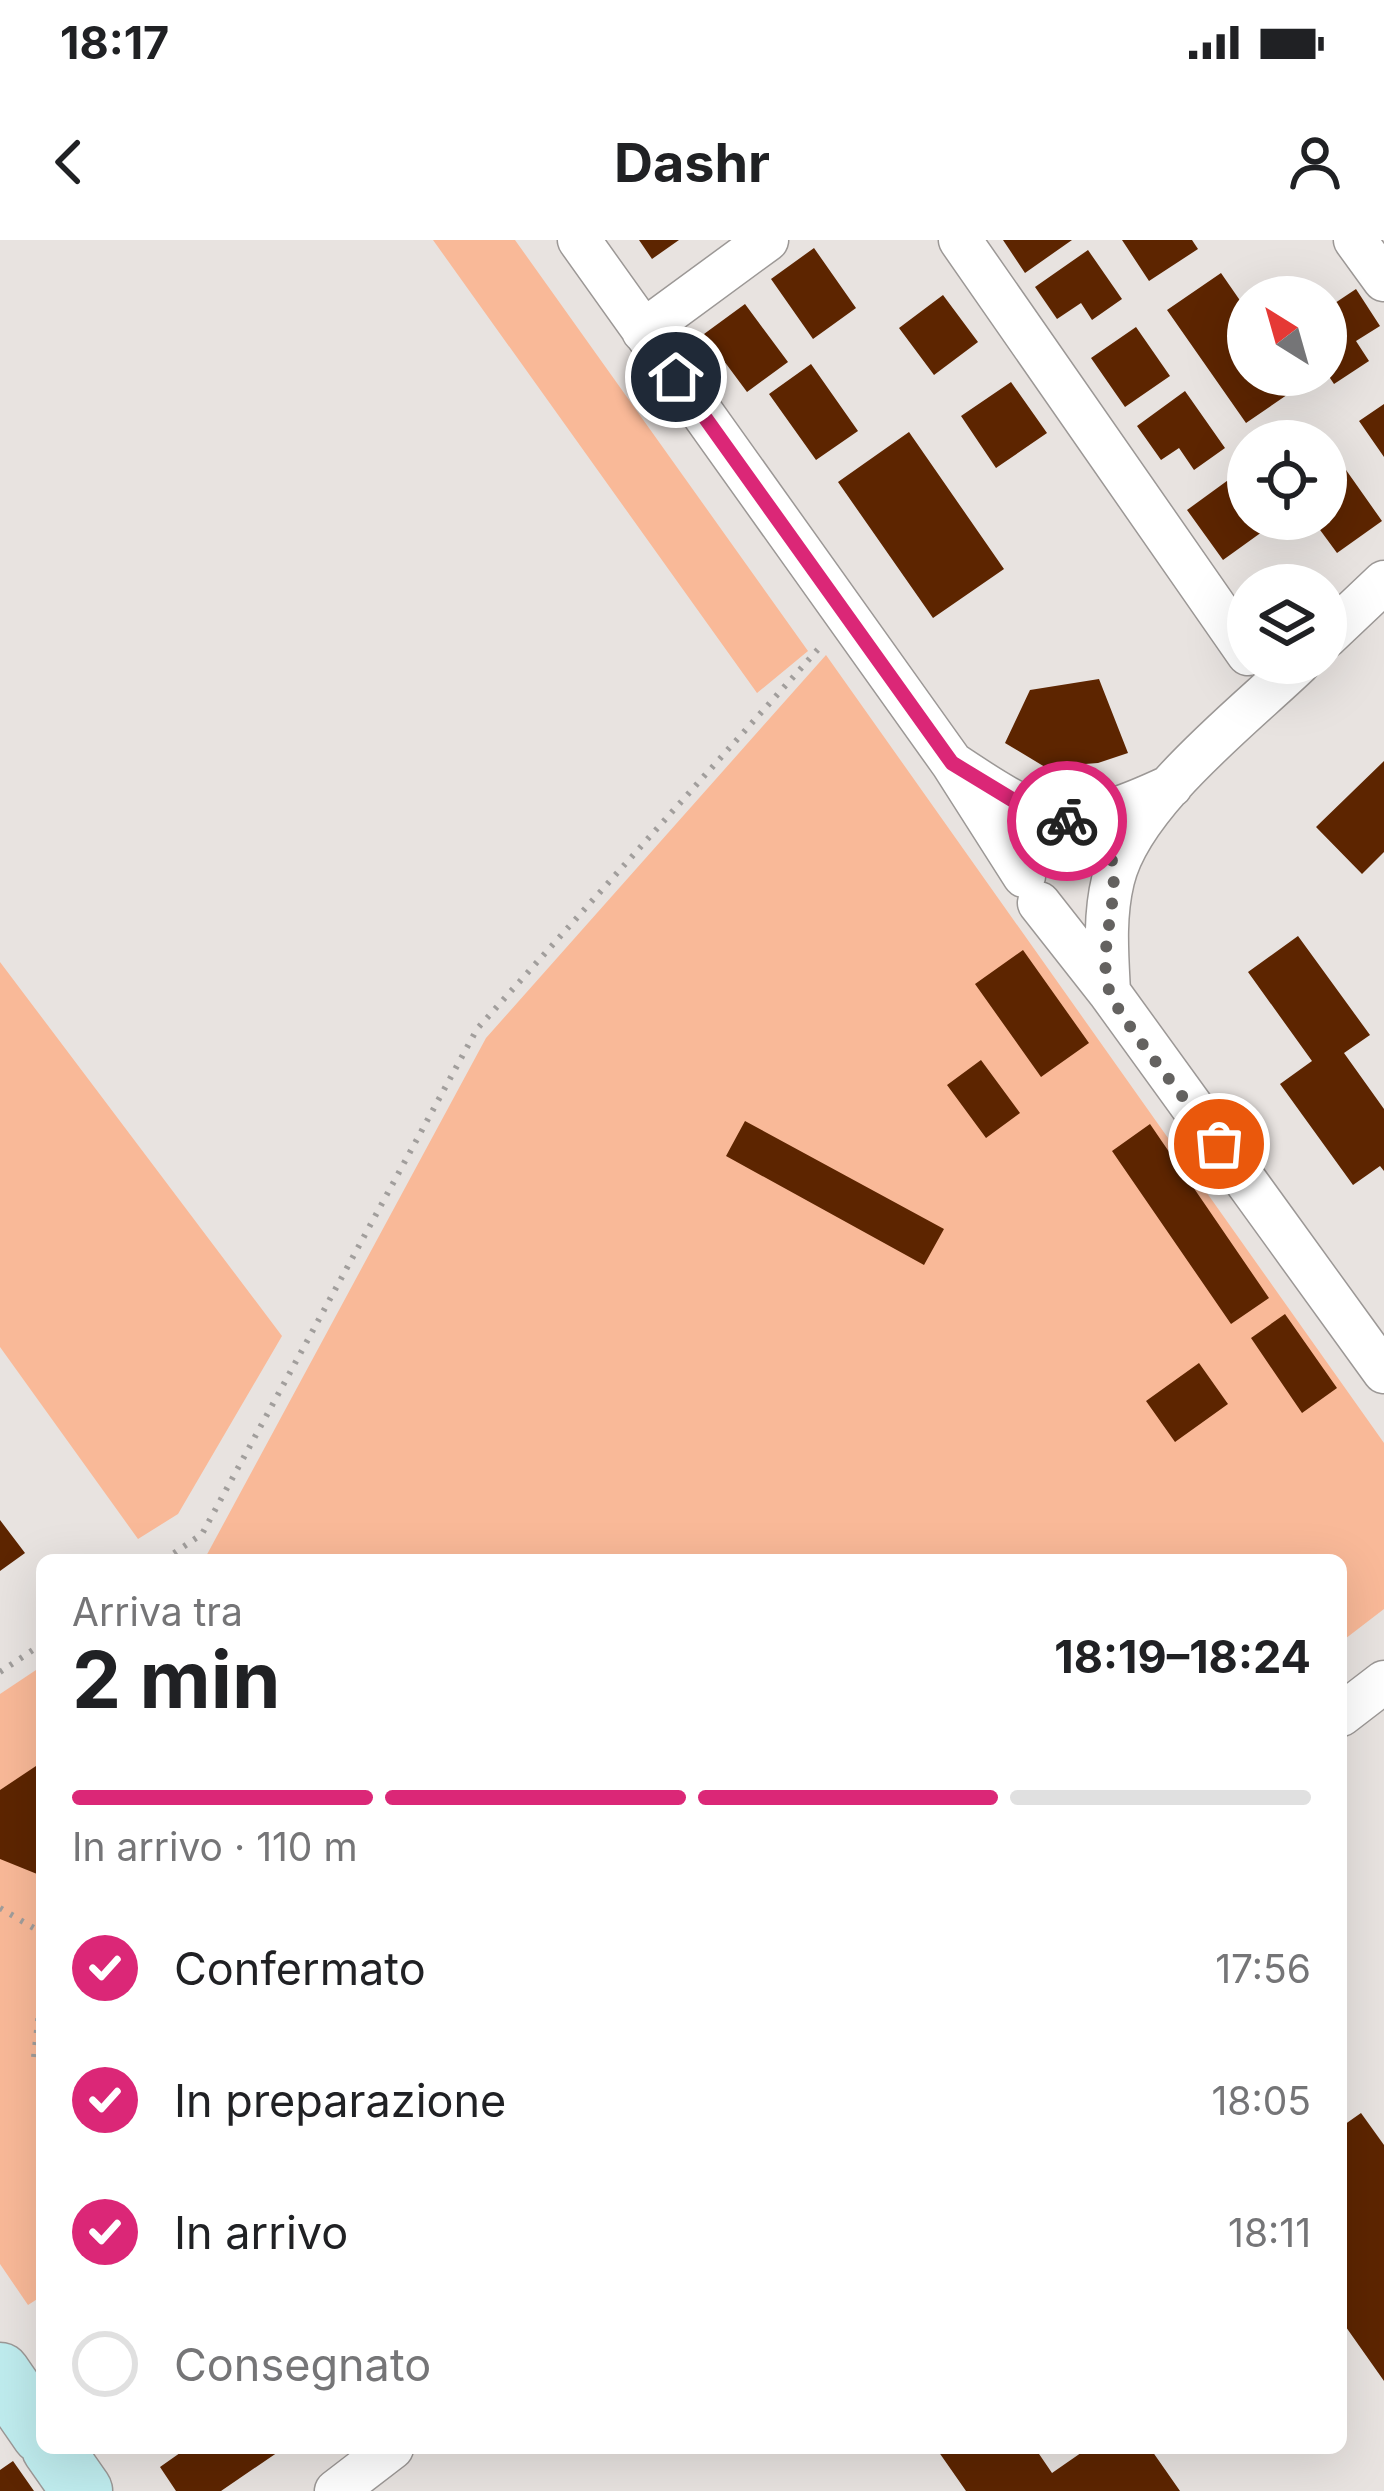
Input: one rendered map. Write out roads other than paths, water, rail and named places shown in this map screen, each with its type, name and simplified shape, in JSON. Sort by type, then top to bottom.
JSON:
[{"type":"street","points":[[579,240],[952,763],[1032,889],[1384,1372]]},
{"type":"street","points":[[643,331],[767,240]]},
{"type":"street","points":[[960,240],[1227,623]]},
{"type":"street","points":[[1355,240],[1384,280]]},
{"type":"street","points":[[1347,617],[1384,582]]},
{"type":"street","points":[[1172,786],[1040,832],[1030,844],[1032,889],[1053,910],[1083,910],[1107,891],[1133,837],[1264,684]]},
{"type":"street","points":[[952,763],[1026,808],[1100,834],[1109,846],[1113,876],[1106,940],[1109,992]]},
{"type":"street","points":[[1347,1710],[1384,1682]]},
{"type":"street","points":[[0,2373],[36,2425]]},
{"type":"street","points":[[56,2454],[82,2491]]},
{"type":"street","points":[[336,2491],[384,2454]]}]
